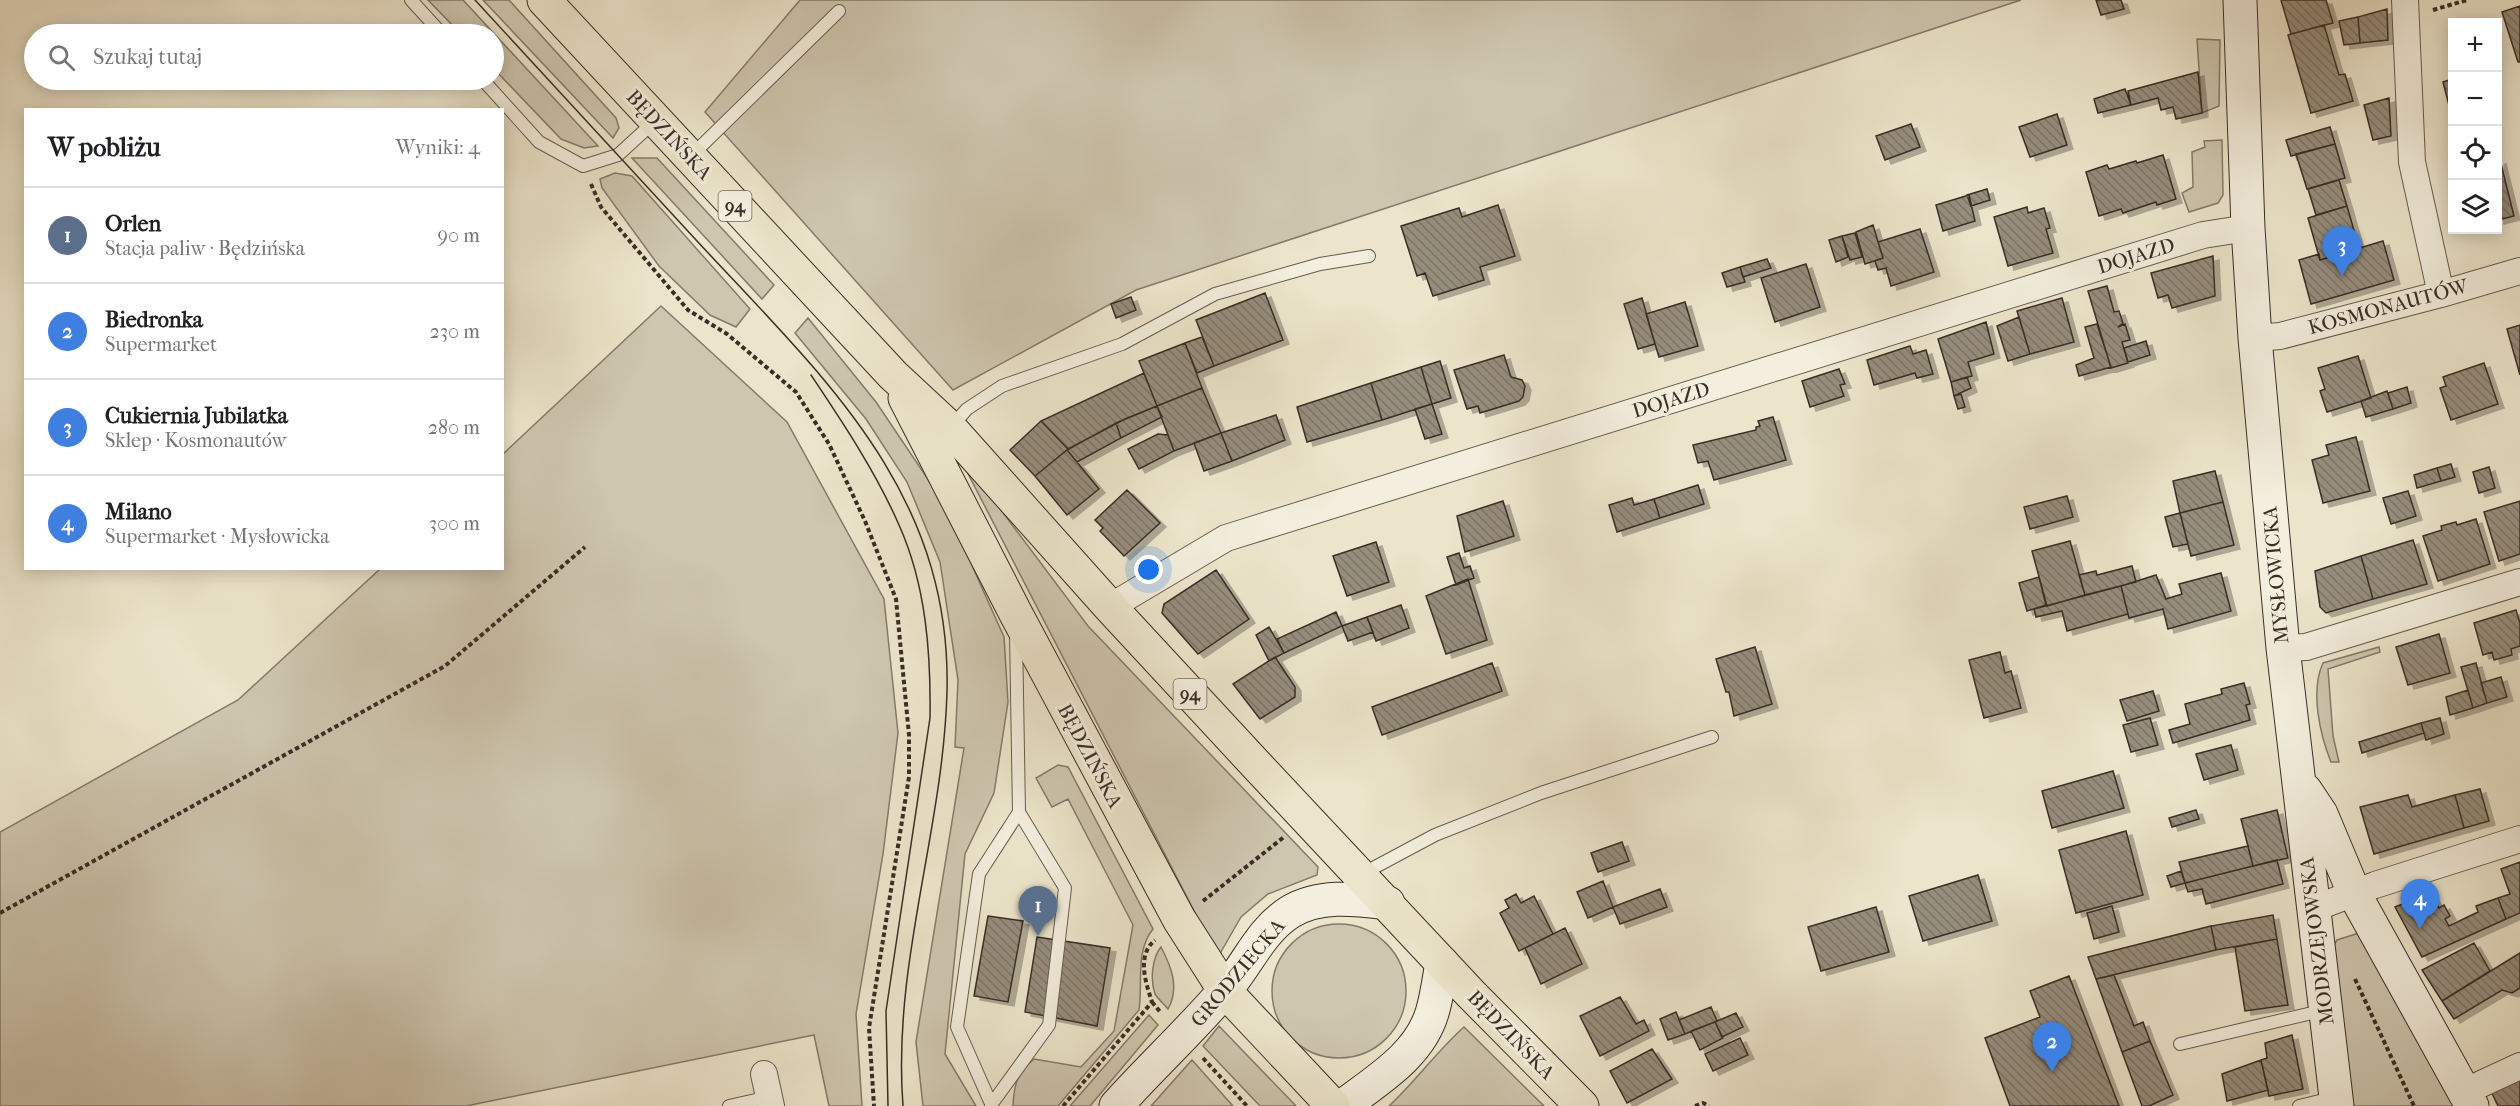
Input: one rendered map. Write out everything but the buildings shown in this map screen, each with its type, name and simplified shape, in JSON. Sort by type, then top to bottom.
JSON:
[{"type":"main road","name":"BĘDZIŃSKA","points":[[544,0],[893,375],[950,428],[1110,607],[1306,819],[1388,903]]},
{"type":"main road","name":"BĘDZIŃSKA","points":[[893,375],[1139,848],[1179,919],[1225,991],[1333,1106]]},
{"type":"main road","name":"94","points":[[1388,903],[1442,963]]},
{"type":"main road","name":"BĘDZIŃSKA","points":[[1442,963],[1582,1106]]},
{"type":"street","name":"MYSŁOWICKA","points":[[2240,0],[2248,228],[2255,338],[2296,775],[2321,814],[2355,895],[2468,1099]]},
{"type":"street","points":[[2405,0],[2412,162],[2441,294]]},
{"type":"street","name":"DOJAZD","points":[[1110,607],[1227,538],[2204,235],[2248,228]]},
{"type":"street","name":"KOSMONAUTÓW","points":[[2255,338],[2280,336],[2520,271]]},
{"type":"street","points":[[2283,648],[2306,647],[2520,582]]},
{"type":"street","name":"MODRZEJOWSKA","points":[[2296,775],[2336,1102]]},
{"type":"street","points":[[2313,909],[2355,895],[2375,885],[2520,839]]},
{"type":"street","name":"GRODZIECKA","points":[[1116,1106],[1225,991],[1257,943],[1273,925],[1291,912],[1316,903],[1343,898],[1388,903]]},
{"type":"street","points":[[1343,1106],[1408,1056],[1433,1012],[1442,963]]},
{"type":"street","points":[[2468,1099],[2520,1066]]},
{"type":"lane","points":[[411,0],[433,24]]},
{"type":"lane","points":[[690,158],[839,11]]},
{"type":"lane","points":[[492,90],[539,142],[583,166],[618,155],[656,120]]},
{"type":"lane","points":[[950,428],[967,409],[1002,386],[1122,344],[1215,294],[1320,264],[1369,256]]},
{"type":"lane","points":[[992,1106],[1049,1025],[1065,888],[1019,812],[1016,614]]},
{"type":"lane","points":[[1361,875],[1435,835],[1488,814],[1712,737]]},
{"type":"lane","points":[[992,1106],[957,1027],[979,874],[1019,812]]},
{"type":"lane","points":[[2180,1044],[2325,1010]]},
{"type":"lane","points":[[729,1106],[768,1092]]},
{"type":"lane","points":[[2299,1106],[2336,1102]]},
{"type":"path","points":[[2429,12],[2467,0]]},
{"type":"path","points":[[583,166],[601,207],[688,310],[727,334],[796,392],[833,453],[866,521],[896,599],[909,735],[909,777],[869,1028],[874,1106]]},
{"type":"path","points":[[0,913],[445,666],[585,547]]},
{"type":"path","points":[[1063,1106],[1152,1002],[1143,972],[1150,944],[1306,819]]},
{"type":"path","points":[[2355,968],[2355,978],[2414,1106]]},
{"type":"path","points":[[1695,1106],[1703,1103],[1709,1106]]},
{"type":"shaded area","points":[[428,0],[463,0],[485,24],[451,24]]},
{"type":"shaded area","points":[[483,0],[509,0],[616,118],[619,128],[613,138]]},
{"type":"shaded area","points":[[800,0],[2021,0],[1136,290],[953,390],[705,112]]},
{"type":"shaded area","points":[[2197,39],[2220,40],[2219,106],[2202,113]]},
{"type":"shaded area","points":[[504,44],[598,146],[584,148],[561,139],[504,79]]},
{"type":"shaded area","points":[[2222,140],[2223,195],[2218,203],[2189,212],[2182,193],[2193,187],[2192,152],[2205,147],[2204,141]]},
{"type":"shaded area","points":[[632,158],[657,158],[774,285],[762,299]]},
{"type":"shaded area","points":[[615,173],[632,176],[750,309],[736,327],[710,315],[659,266],[602,188],[600,179]]},
{"type":"shaded area","points":[[661,306],[787,422],[884,599],[898,733],[883,854],[856,1014],[862,1106],[829,1106],[814,1035],[466,1106],[0,1106],[0,832],[238,700],[379,570],[504,570],[504,453]]},
{"type":"shaded area","points":[[808,318],[876,402],[944,503],[1004,637],[1008,702],[994,793],[965,854],[945,1054],[976,1106],[923,1106],[916,1042],[964,748],[955,747],[958,680],[940,562],[907,482],[866,419],[795,333]]},
{"type":"shaded area","points":[[964,466],[980,482],[1088,626],[1318,867],[1317,875],[1268,894],[1241,917],[1218,957]]},
{"type":"shaded area","points":[[2379,647],[2380,652],[2328,669],[2333,736],[2339,762],[2331,762],[2323,739],[2318,713],[2317,686],[2323,663]]},
{"type":"shaded area","points":[[1058,765],[1068,767],[1153,929],[1147,938],[1142,957],[1139,1010],[1058,1106],[1013,1106],[1014,1091],[1018,1080],[1024,1069],[1034,1059],[1081,1067],[1114,1031],[1133,925],[1068,799],[1052,807],[1036,778]]},
{"type":"shaded area","points":[[1339,924],[1365,929],[1386,944],[1401,965],[1406,991],[1401,1017],[1386,1038],[1365,1053],[1339,1058],[1313,1053],[1292,1038],[1277,1017],[1272,991],[1277,965],[1292,944],[1313,929]]},
{"type":"shaded area","points":[[2359,933],[2459,1106],[2351,1106],[2332,948],[2337,940]]},
{"type":"shaded area","points":[[1161,947],[1171,969],[1174,985],[1172,1001],[1168,1009],[1155,994],[1153,982],[1154,963]]},
{"type":"shaded area","points":[[1149,1015],[1158,1025],[1090,1106],[1070,1106]]},
{"type":"shaded area","points":[[1219,1026],[1296,1106],[1260,1106],[1203,1046]]},
{"type":"shaded area","points":[[1464,1027],[1544,1106],[1389,1106]]},
{"type":"shaded area","points":[[1192,1060],[1233,1106],[1151,1106]]},
{"type":"tram line","points":[[475,0],[497,24]]},
{"type":"tram line","points":[[504,31],[790,340],[832,390],[871,442],[903,497],[928,556],[943,620],[947,692],[944,744],[937,796],[911,950],[905,1001],[902,1053],[903,1106]]},
{"type":"tram line","points":[[811,375],[869,467],[899,525],[921,595],[928,644],[930,718],[886,1011],[888,1106]]},
{"type":"place","name":"Cukiernia Jubilatka","points":[[2342,276]]},
{"type":"place","name":"Milano","points":[[2420,929]]},
{"type":"place","name":"Orlen","points":[[1038,936]]},
{"type":"place","name":"Biedronka","points":[[2052,1072]]}]
